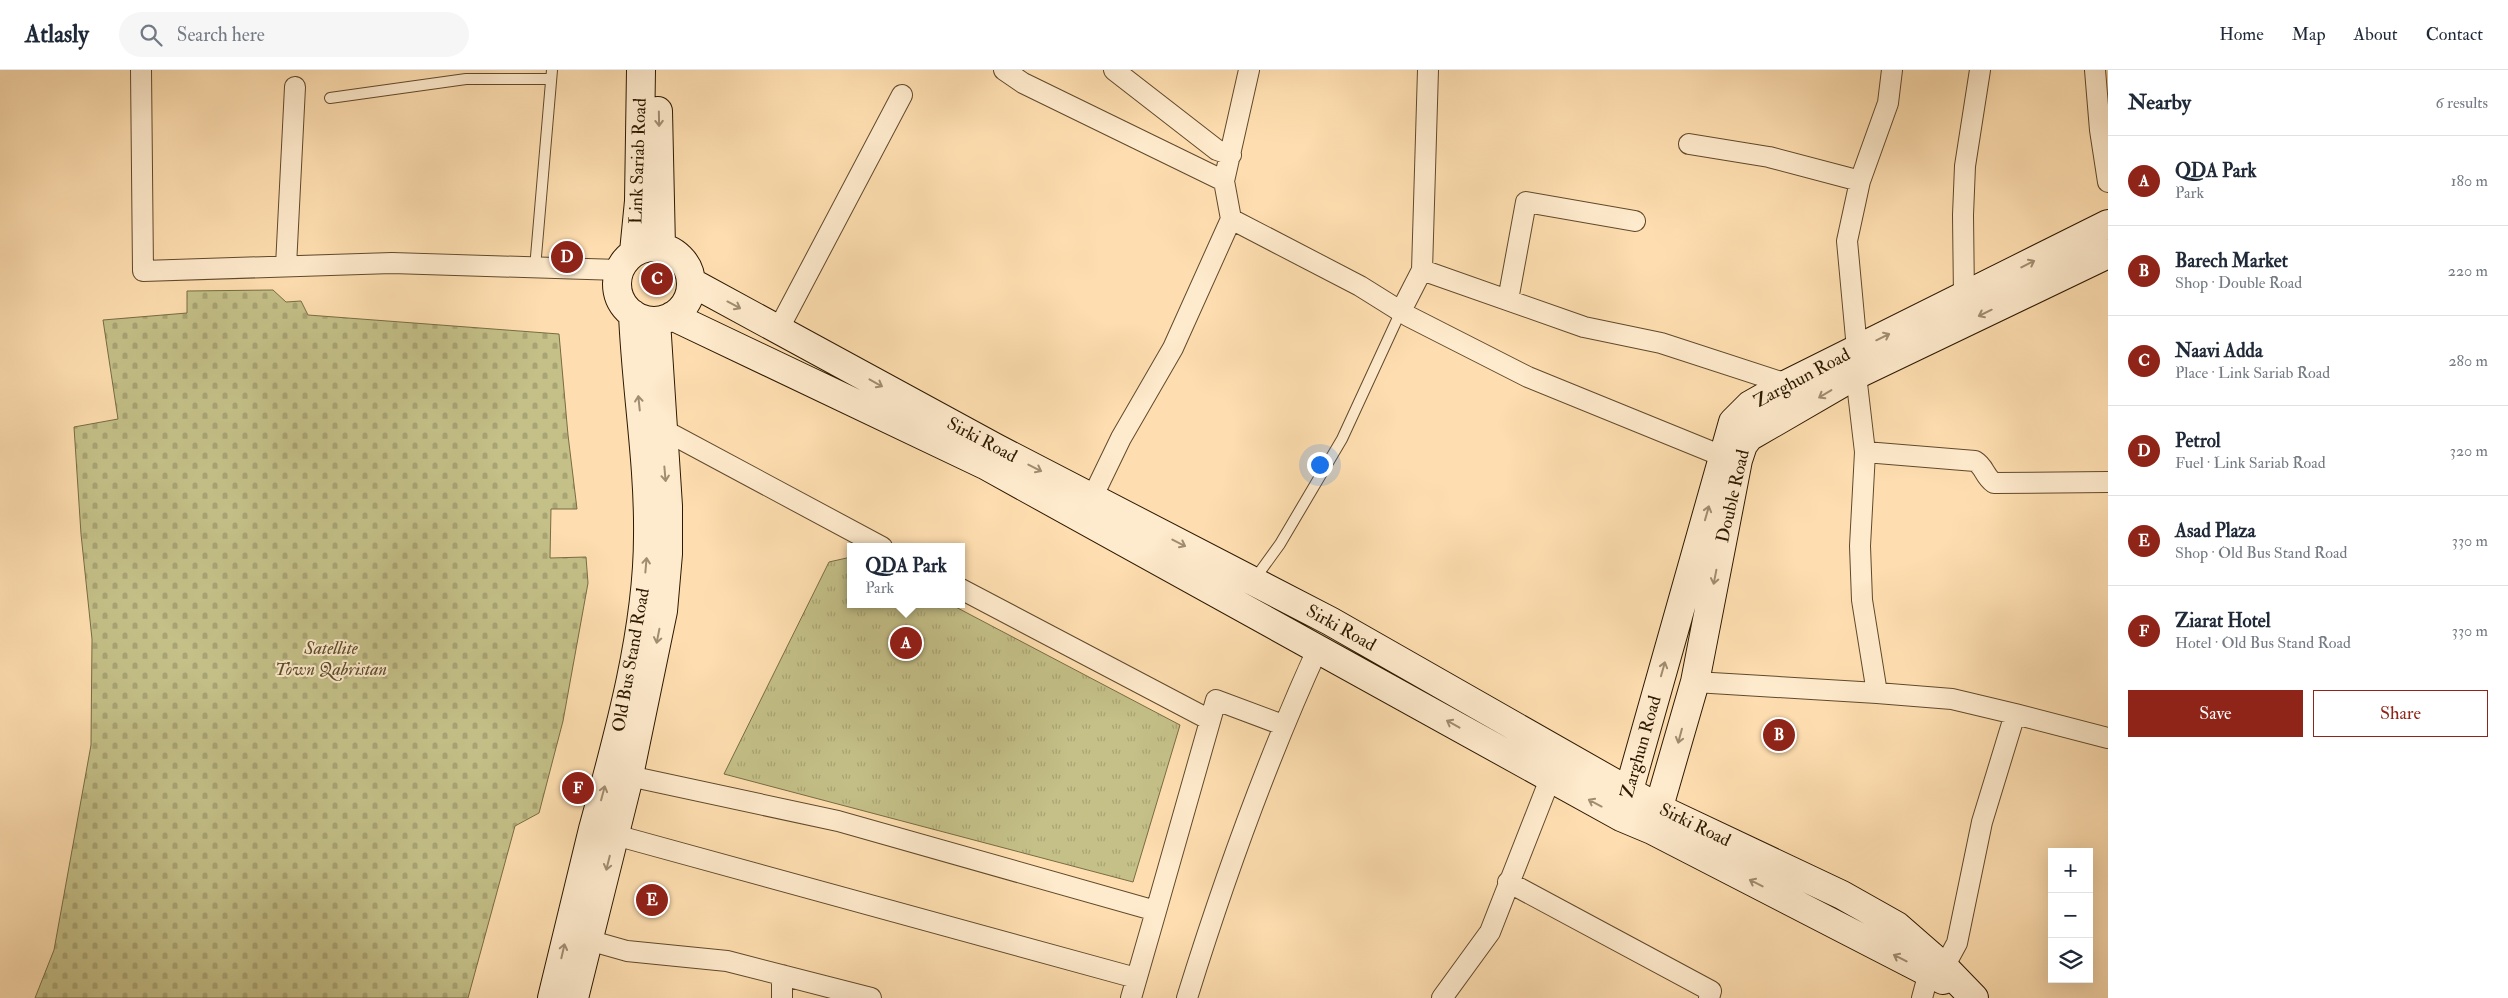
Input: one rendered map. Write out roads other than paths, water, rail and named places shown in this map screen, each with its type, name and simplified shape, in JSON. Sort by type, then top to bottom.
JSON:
[{"type":"main road","name":"Link Sariab Road","points":[[627,261],[639,201],[641,70]]},
{"type":"main road","name":"Link Sariab Road","points":[[658,70],[661,247]]},
{"type":"main road","name":"Zarghun Road","points":[[1621,817],[1730,458],[1733,422],[1750,405],[1787,384],[1856,362],[1964,297],[2108,224]]},
{"type":"main road","points":[[647,247],[661,247],[676,254],[682,259],[690,274],[691,282],[686,302],[654,317],[624,306],[618,295],[617,283],[627,261],[647,247]]},
{"type":"main road","name":"Double Road","points":[[1656,819],[1695,682],[1730,458],[1749,437],[1856,362],[2108,254]]},
{"type":"main road","name":"Sirki Road","points":[[691,282],[1092,498],[1330,621],[1629,790],[1656,819],[1937,970],[1974,998]]},
{"type":"main road","name":"Sirki Road","points":[[654,317],[986,465],[1621,817],[1656,819]]},
{"type":"main road","name":"Old Bus Stand Road","points":[[574,998],[629,776],[663,611],[668,554],[668,506],[654,317]]},
{"type":"main road","name":"Old Bus Stand Road","points":[[552,998],[619,732],[641,616],[648,537],[644,454],[635,370],[654,317]]},
{"type":"street","points":[[141,70],[143,271],[392,263],[535,268],[627,261]]},
{"type":"street","points":[[1004,70],[1023,83],[1224,181]]},
{"type":"street","points":[[1114,70],[1217,150],[1231,155]]},
{"type":"street","points":[[1092,498],[1121,438],[1173,348],[1231,219],[1224,181],[1249,70]]},
{"type":"street","points":[[1401,311],[1422,270],[1428,70]]},
{"type":"street","points":[[1877,693],[1862,600],[1860,546],[1865,452],[1847,241],[1860,181],[1888,103],[1892,70]]},
{"type":"street","points":[[1964,297],[1963,215],[1965,166],[1980,70]]},
{"type":"street","points":[[2095,70],[2100,130],[2108,182]]},
{"type":"street","points":[[286,266],[295,87]]},
{"type":"street","points":[[778,330],[902,95]]},
{"type":"street","points":[[1690,144],[1769,157],[1860,181]]},
{"type":"street","points":[[1508,300],[1526,202],[1635,221]]},
{"type":"street","points":[[1231,219],[1360,286],[1401,311],[1528,376],[1730,458]]},
{"type":"street","points":[[1422,270],[1584,327],[1661,343],[1787,384]]},
{"type":"street","points":[[662,429],[875,543]]},
{"type":"street","points":[[1865,452],[1975,461],[1982,465],[1987,479],[1994,483],[2108,482]]},
{"type":"street","points":[[965,591],[1208,720]]},
{"type":"street","points":[[1187,998],[1220,891],[1283,725],[1318,648]]},
{"type":"street","points":[[1695,682],[1952,699],[2108,738]]},
{"type":"street","points":[[1131,998],[1208,720],[1216,700],[1283,725]]},
{"type":"street","points":[[1922,998],[1937,970],[1957,943],[1982,822],[2015,714]]},
{"type":"street","points":[[629,776],[838,821],[1156,912]]},
{"type":"street","points":[[1442,998],[1490,932],[1550,779]]},
{"type":"street","points":[[615,835],[1136,978]]},
{"type":"street","points":[[1508,882],[1715,996]]},
{"type":"street","points":[[588,940],[627,950],[727,961],[862,997]]},
{"type":"street","points":[[782,975],[782,998]]},
{"type":"lane","points":[[330,98],[466,79],[552,75],[535,268]]},
{"type":"lane","points":[[1253,581],[1280,544],[1342,439],[1401,311]]},
{"type":"place","name":"Petrol","points":[[567,257]]},
{"type":"place","name":"Naavi Adda","points":[[657,279]]},
{"type":"place","name":"QDA Park","points":[[906,643]]},
{"type":"place","name":"Barech Market","points":[[1779,735]]},
{"type":"place","name":"Ziarat Hotel","points":[[578,788]]},
{"type":"place","name":"Asad Plaza","points":[[652,900]]},
{"type":"park label","name":"Satellite Town Qabristan","points":[[331,658]]}]
